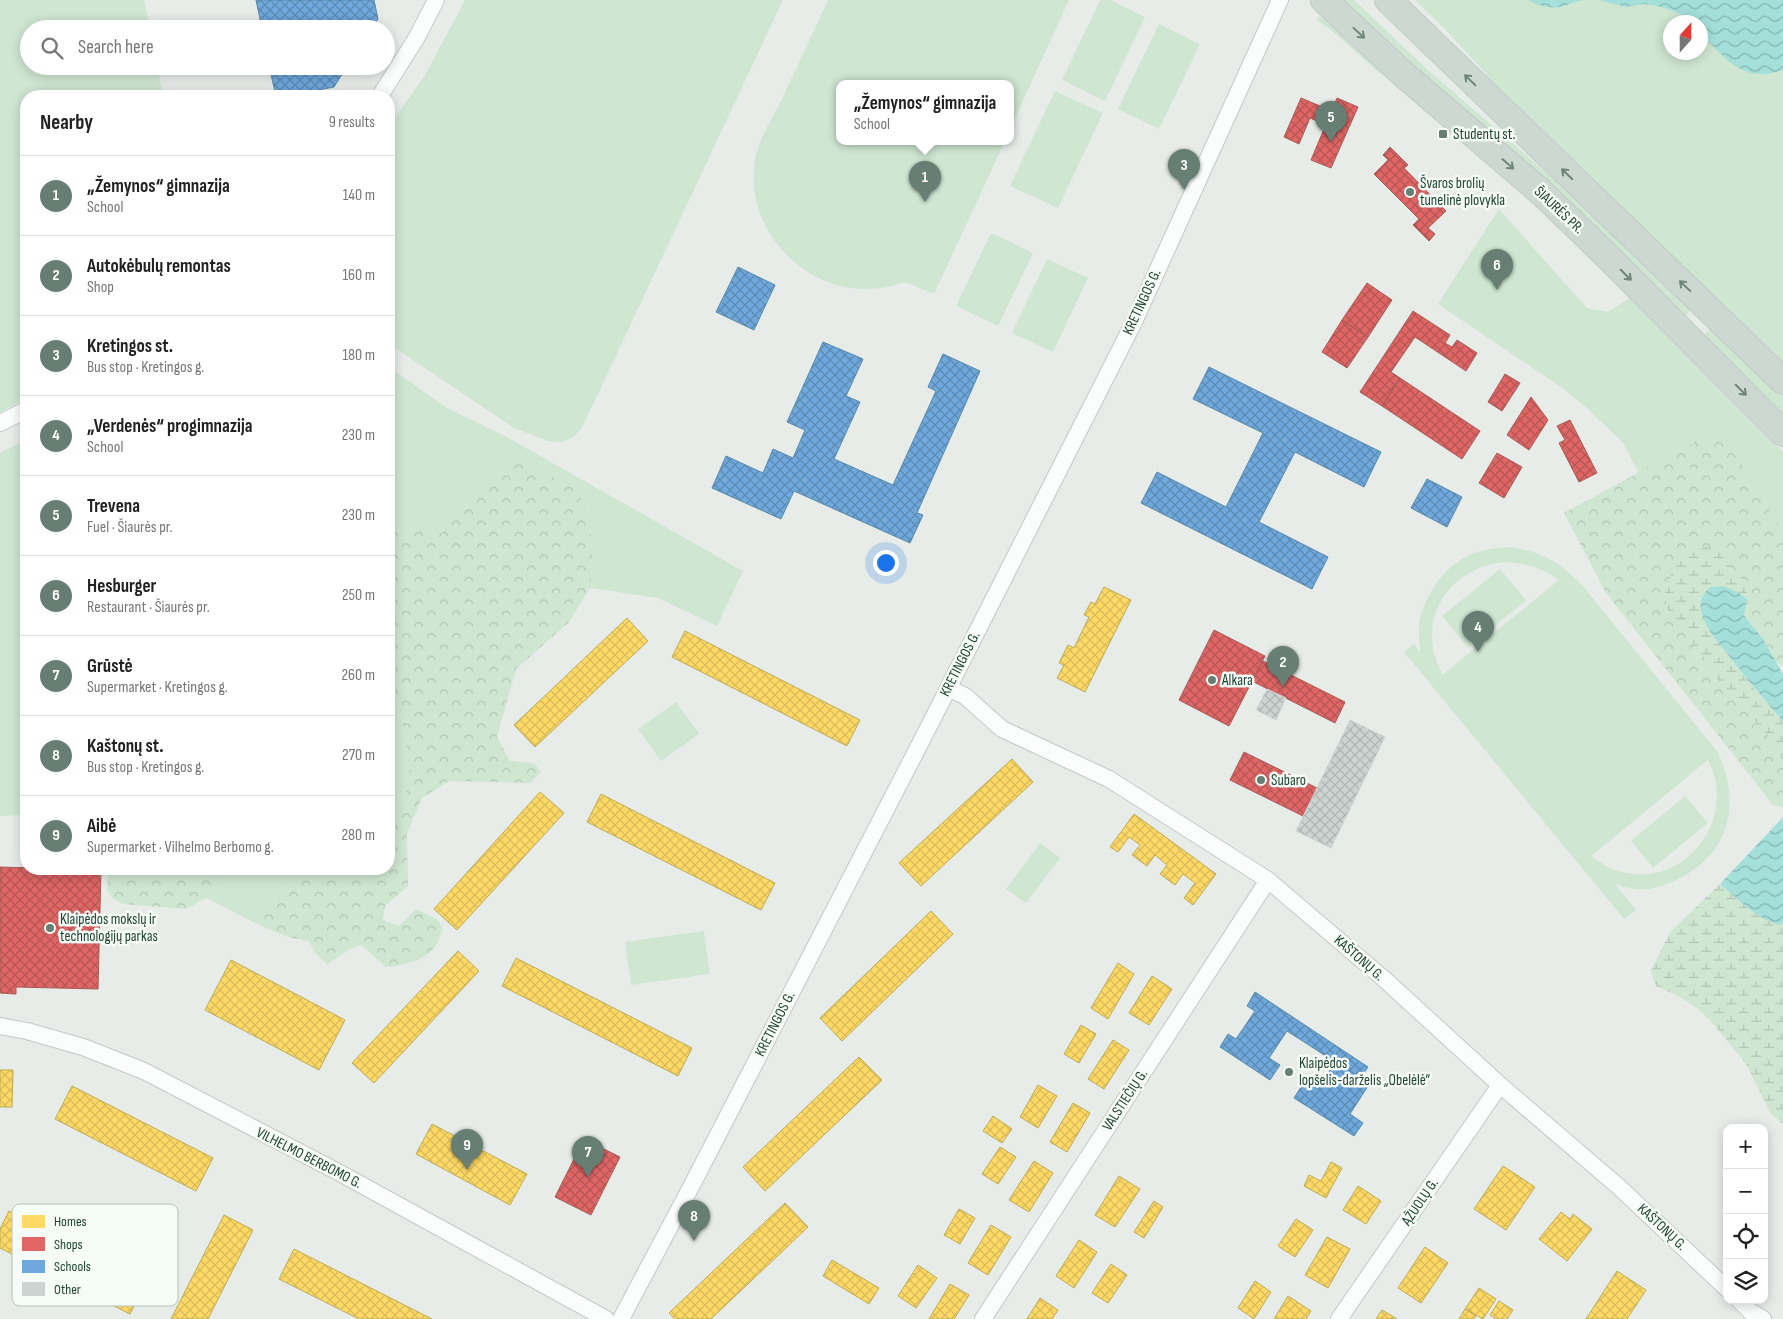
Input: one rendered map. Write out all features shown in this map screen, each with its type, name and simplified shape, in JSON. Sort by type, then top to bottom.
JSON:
[{"type":"main road","name":"ŠIAURĖS PR.","points":[[1324,0],[1402,73],[1542,194],[1783,433]]},
{"type":"main road","name":"ŠIAURĖS PR.","points":[[1388,0],[1783,381]]},
{"type":"main road","points":[[1690,340],[1695,328],[1705,318],[1719,318]]},
{"type":"street","points":[[395,74],[436,0]]},
{"type":"street","name":"KRETINGOS G.","points":[[622,1319],[948,688],[1133,324],[1280,0]]},
{"type":"street","points":[[384,90],[394,75]]},
{"type":"street","points":[[0,423],[20,413]]},
{"type":"street","name":"KAŠTONŲ G.","points":[[948,688],[965,696],[1002,729],[1109,779],[1268,880],[1383,978],[1500,1085],[1619,1187],[1723,1285]]},
{"type":"street","name":"VALSTIEČIŲ G.","points":[[983,1319],[1268,880]]},
{"type":"street","name":"VILHELMO BERBOMO G.","points":[[0,1026],[27,1031],[83,1047],[144,1071],[338,1172],[606,1319]]},
{"type":"street","name":"ĄŽUOLŲ G.","points":[[1339,1319],[1500,1085]]},
{"type":"street","points":[[1743,1304],[1751,1312],[1763,1319]]},
{"type":"green space","points":[[0,0],[144,0],[148,20],[20,20],[20,75],[159,75],[162,90],[20,90],[20,402],[0,412]]},
{"type":"green space","points":[[465,0],[783,0],[582,428],[572,438],[562,442],[548,441],[514,428],[395,348],[395,118],[425,75]]},
{"type":"green space","points":[[828,0],[1069,0],[1014,120],[1014,80],[836,80],[836,145],[1003,145],[934,294],[906,283],[873,289],[843,287],[810,273],[793,261],[779,247],[759,212],[754,172],[757,151]]},
{"type":"green space","points":[[1100,0],[1110,0],[1145,17],[1105,101],[1062,80]]},
{"type":"green space","points":[[1339,0],[1354,0],[1429,71],[1570,193],[1693,308],[1684,318]]},
{"type":"green space","points":[[1415,0],[1783,0],[1783,364],[1518,109],[1446,30]]},
{"type":"green space","points":[[1318,16],[1354,45],[1385,78],[1330,29],[1317,20]]},
{"type":"green space","points":[[1159,24],[1200,44],[1159,129],[1118,109]]},
{"type":"green space","points":[[1055,91],[1103,113],[1058,208],[1010,186]]},
{"type":"green space","points":[[1499,209],[1587,308],[1608,312],[1631,297],[1783,452],[1783,530],[1756,485],[1706,436],[1639,473],[1623,443],[1587,408],[1561,387],[1438,304]]},
{"type":"green space","points":[[991,233],[1033,253],[998,326],[956,306]]},
{"type":"green space","points":[[1047,259],[1088,278],[1053,352],[1012,333]]},
{"type":"green space","points":[[1711,329],[1783,397],[1783,418],[1705,338],[1706,333]]},
{"type":"green space","points":[[395,371],[447,408],[505,436],[743,571],[717,626],[658,598],[590,588],[593,562],[588,506],[572,488],[542,470],[511,460],[484,484],[466,509],[442,534],[395,530]]},
{"type":"green space","points":[[1706,436],[1728,446],[1756,485],[1783,530],[1783,666],[1776,662],[1763,639],[1744,614],[1747,585],[1679,561],[1711,666],[1717,679],[1774,742],[1779,756],[1783,760],[1783,807],[1773,805],[1606,593],[1564,513]]},
{"type":"green space","points":[[20,443],[20,815],[0,816],[0,453]]},
{"type":"green space","points":[[511,460],[542,470],[572,488],[588,507],[593,562],[590,588],[569,622],[516,669],[497,737],[510,761],[534,763],[541,772],[530,783],[449,781],[422,798],[407,834],[408,886],[385,906],[383,920],[399,926],[416,909],[437,919],[443,929],[437,944],[424,956],[412,962],[399,965],[386,967],[361,945],[350,949],[327,964],[314,952],[310,942],[289,937],[261,926],[261,905],[273,900],[302,875],[395,875],[395,812],[411,782],[403,726],[395,691],[395,530],[442,533],[466,509],[484,484]]},
{"type":"green space","points":[[1705,546],[1719,552],[1747,585],[1747,599],[1738,592],[1704,593],[1700,609],[1707,628],[1757,692],[1783,721],[1783,760],[1779,756],[1774,742],[1717,679],[1711,666],[1667,609],[1665,593],[1672,572],[1679,561]]},
{"type":"green space","points":[[1509,547],[1541,555],[1549,559],[1582,585],[1717,751],[1724,769],[1729,788],[1730,805],[1727,822],[1721,838],[1712,853],[1699,866],[1665,885],[1640,889],[1615,884],[1636,910],[1624,919],[1404,652],[1414,644],[1420,652],[1419,624],[1422,613],[1431,592],[1445,573],[1464,558],[1474,553]],"holes":[[[1506,562],[1534,567],[1559,580],[1442,675],[1434,653],[1432,635],[1434,619],[1440,604],[1448,591],[1460,579],[1473,571],[1489,565]],[[1708,760],[1716,783],[1716,805],[1710,827],[1699,846],[1683,860],[1664,871],[1642,874],[1614,870],[1591,856]]]},
{"type":"green space","points":[[1500,569],[1526,600],[1468,648],[1442,616]]},
{"type":"green space","points":[[395,691],[403,726],[412,782],[395,812]]},
{"type":"green space","points":[[676,702],[699,734],[661,761],[638,729]]},
{"type":"green space","points":[[1685,796],[1708,823],[1653,868],[1631,841]]},
{"type":"green space","points":[[1040,843],[1060,858],[1026,903],[1006,889]]},
{"type":"green space","points":[[108,875],[219,875],[207,898],[185,909],[123,904],[112,898],[107,890]]},
{"type":"green space","points":[[219,875],[302,875],[273,900],[261,905],[261,926],[207,898]]},
{"type":"green space","points":[[1720,884],[1763,919],[1780,925],[1783,923],[1783,1124],[1771,1114],[1746,1064],[1711,1021],[1697,1008],[1678,996],[1656,986],[1651,971],[1670,932]]},
{"type":"green space","points":[[704,931],[710,974],[631,985],[625,942]]},
{"type":"water","points":[[1528,0],[1587,0],[1551,7]]},
{"type":"water","points":[[1599,0],[1783,0],[1783,70],[1763,74],[1751,73],[1742,70],[1727,60],[1708,40],[1708,15],[1681,15],[1661,7],[1645,4],[1626,7]]},
{"type":"water","points":[[1722,586],[1738,592],[1747,599],[1744,615],[1763,639],[1783,674],[1783,721],[1716,640],[1703,618],[1702,597],[1710,587]]},
{"type":"water","points":[[1783,817],[1783,923],[1780,925],[1763,919],[1720,884]]},
{"type":"building: Homes","points":[[1104,587],[1131,600],[1085,692],[1057,678],[1064,665],[1059,663],[1068,645],[1074,648],[1089,617],[1084,615],[1091,602],[1095,604]]},
{"type":"building: Homes","points":[[627,618],[648,641],[535,747],[514,725]]},
{"type":"building: Homes","points":[[685,631],[860,720],[847,746],[672,657]]},
{"type":"building: Homes","points":[[1012,759],[1033,782],[921,886],[899,863]]},
{"type":"building: Homes","points":[[540,792],[564,813],[457,930],[434,909]]},
{"type":"building: Homes","points":[[601,794],[775,883],[761,910],[587,822]]},
{"type":"building: Homes","points":[[1134,814],[1216,874],[1193,905],[1184,898],[1195,883],[1183,874],[1175,885],[1160,874],[1167,865],[1155,855],[1147,866],[1132,855],[1140,845],[1129,837],[1118,852],[1110,847]]},
{"type":"building: Homes","points":[[931,911],[953,934],[842,1041],[820,1018]]},
{"type":"building: Homes","points":[[458,951],[479,971],[374,1083],[352,1063]]},
{"type":"building: Homes","points":[[516,958],[692,1048],[678,1076],[502,986]]},
{"type":"building: Homes","points":[[231,960],[345,1020],[319,1070],[205,1010]]},
{"type":"building: Homes","points":[[1118,963],[1134,974],[1108,1019],[1091,1008]]},
{"type":"building: Homes","points":[[1152,976],[1172,989],[1149,1025],[1129,1013]]},
{"type":"building: Homes","points":[[1081,1025],[1096,1034],[1079,1063],[1064,1054]]},
{"type":"building: Homes","points":[[1113,1040],[1129,1050],[1104,1089],[1088,1079]]},
{"type":"building: Homes","points":[[859,1057],[882,1080],[765,1191],[743,1167]]},
{"type":"building: Homes","points":[[0,1070],[13,1070],[12,1107],[0,1107]]},
{"type":"building: Homes","points":[[1038,1085],[1057,1096],[1038,1128],[1020,1117]]},
{"type":"building: Homes","points":[[72,1086],[213,1158],[196,1191],[55,1119]]},
{"type":"building: Homes","points":[[1073,1103],[1090,1113],[1067,1152],[1050,1142]]},
{"type":"building: Homes","points":[[993,1116],[1012,1129],[1002,1143],[983,1131]]},
{"type":"building: Homes","points":[[432,1124],[527,1174],[510,1205],[416,1154]]},
{"type":"building: Homes","points":[[1000,1147],[1016,1157],[998,1184],[982,1174]]},
{"type":"building: Homes","points":[[1034,1161],[1053,1173],[1029,1212],[1009,1200]]},
{"type":"building: Homes","points":[[1331,1162],[1342,1168],[1326,1198],[1304,1186],[1309,1175],[1321,1181]]},
{"type":"building: Homes","points":[[1503,1166],[1535,1187],[1506,1230],[1474,1209]]},
{"type":"building: Homes","points":[[1119,1176],[1140,1189],[1115,1227],[1095,1215]]},
{"type":"building: Homes","points":[[1358,1186],[1381,1201],[1366,1224],[1343,1210]]},
{"type":"building: Homes","points":[[1154,1201],[1163,1207],[1144,1238],[1134,1232]]},
{"type":"building: Homes","points":[[785,1203],[808,1227],[711,1319],[675,1319],[669,1313]]},
{"type":"building: Homes","points":[[959,1209],[975,1218],[960,1244],[944,1235]]},
{"type":"building: Homes","points":[[9,1211],[12,1213],[12,1254],[0,1248],[0,1229]]},
{"type":"building: Homes","points":[[1561,1212],[1570,1219],[1573,1214],[1592,1229],[1567,1261],[1539,1239]]},
{"type":"building: Homes","points":[[224,1215],[253,1230],[208,1319],[171,1319]]},
{"type":"building: Homes","points":[[1296,1219],[1313,1230],[1295,1257],[1278,1246]]},
{"type":"building: Homes","points":[[991,1225],[1011,1237],[988,1275],[968,1263]]},
{"type":"building: Homes","points":[[1327,1237],[1350,1249],[1328,1288],[1305,1275]]},
{"type":"building: Homes","points":[[1079,1240],[1097,1252],[1074,1288],[1056,1276]]},
{"type":"building: Homes","points":[[1425,1247],[1448,1263],[1421,1303],[1398,1288]]},
{"type":"building: Homes","points":[[294,1249],[432,1319],[359,1319],[279,1279]]},
{"type":"building: Homes","points":[[832,1260],[879,1288],[869,1304],[823,1276]]},
{"type":"building: Homes","points":[[1111,1264],[1127,1275],[1108,1303],[1092,1293]]},
{"type":"building: Homes","points":[[918,1265],[937,1278],[916,1308],[898,1296]]},
{"type":"building: Homes","points":[[1617,1271],[1646,1290],[1627,1319],[1586,1319]]},
{"type":"building: Homes","points":[[1255,1281],[1271,1292],[1254,1319],[1238,1308]]},
{"type":"building: Homes","points":[[950,1284],[969,1295],[954,1319],[929,1319]]},
{"type":"building: Homes","points":[[1479,1288],[1496,1299],[1483,1319],[1465,1309]]},
{"type":"building: Homes","points":[[1288,1296],[1311,1311],[1306,1319],[1274,1319]]},
{"type":"building: Homes","points":[[1040,1298],[1058,1310],[1052,1319],[1027,1319]]},
{"type":"building: Homes","points":[[1499,1301],[1513,1310],[1507,1319],[1496,1319],[1490,1315]]},
{"type":"building: Homes","points":[[114,1306],[134,1306],[130,1314]]},
{"type":"building: Homes","points":[[1465,1309],[1476,1316],[1474,1319],[1459,1319]]},
{"type":"building: Homes","points":[[1382,1310],[1397,1319],[1376,1319]]},
{"type":"building: Shops","points":[[1301,98],[1332,111],[1326,125],[1310,118],[1299,144],[1284,137]]},
{"type":"building: Shops","points":[[1337,98],[1358,107],[1331,168],[1311,160]]},
{"type":"building: Shops","name":"Švaros brolių tunelinė plovykla","points":[[1390,147],[1408,165],[1404,168],[1446,211],[1428,228],[1435,234],[1429,241],[1413,225],[1419,219],[1374,174],[1388,160],[1383,155]]},
{"type":"building: Shops","points":[[1367,283],[1392,300],[1368,337],[1342,320]]},
{"type":"building: Shops","points":[[1413,311],[1450,335],[1445,343],[1452,347],[1457,340],[1477,353],[1466,371],[1415,337],[1391,372],[1400,378],[1382,406],[1360,392]]},
{"type":"building: Shops","points":[[1342,320],[1368,337],[1347,368],[1322,352]]},
{"type":"building: Shops","points":[[1505,374],[1520,383],[1502,411],[1488,402]]},
{"type":"building: Shops","points":[[1400,378],[1480,431],[1462,459],[1382,406]]},
{"type":"building: Shops","points":[[1531,397],[1548,420],[1529,450],[1507,435]]},
{"type":"building: Shops","points":[[1570,420],[1597,473],[1579,482],[1559,443],[1565,440],[1557,426]]},
{"type":"building: Shops","points":[[1497,453],[1522,467],[1504,498],[1479,483]]},
{"type":"building: Shops","points":[[1214,630],[1265,656],[1229,726],[1179,700]]},
{"type":"building: Shops","points":[[1263,661],[1345,702],[1335,723],[1252,681]]},
{"type":"building: Shops","points":[[1244,752],[1317,788],[1303,816],[1230,780]]},
{"type":"building: Shops","name":"Klaipėdos mokslų ir technologijų parkas","points":[[0,867],[20,868],[20,875],[101,875],[98,989],[16,987],[16,994],[0,993]]},
{"type":"building: Shops","points":[[584,1139],[620,1157],[591,1215],[555,1197]]},
{"type":"building: Schools","points":[[256,0],[374,0],[378,19],[377,20],[260,20]]},
{"type":"building: Schools","points":[[271,75],[341,75],[334,87],[319,90],[275,90]]},
{"type":"building: Schools","points":[[738,267],[775,285],[754,330],[716,312]]},
{"type":"building: Schools","points":[[823,342],[863,359],[846,396],[860,402],[834,459],[893,485],[936,391],[928,387],[943,354],[980,371],[917,513],[923,515],[910,543],[794,491],[781,519],[712,488],[726,456],[763,473],[773,449],[793,458],[805,430],[787,422]]},
{"type":"building: Schools","points":[[1209,367],[1381,452],[1364,487],[1295,452],[1259,522],[1328,557],[1312,589],[1141,503],[1157,472],[1226,507],[1263,433],[1193,399]]},
{"type":"building: Schools","points":[[1427,479],[1462,497],[1447,527],[1411,508]]},
{"type":"building: Schools","points":[[1255,992],[1368,1067],[1359,1080],[1368,1086],[1350,1114],[1363,1123],[1354,1136],[1294,1098],[1305,1081],[1318,1089],[1335,1062],[1287,1031],[1269,1058],[1280,1065],[1270,1080],[1220,1047],[1228,1034],[1236,1039],[1255,1011],[1247,1006]]},
{"type":"building: Other","points":[[1267,689],[1286,698],[1276,720],[1256,710]]},
{"type":"building: Other","points":[[1350,720],[1385,737],[1331,848],[1296,831]]},
{"type":"place","name":"Studentų st.","points":[[1443,134]]},
{"type":"place","name":"Trevena","points":[[1331,142]]},
{"type":"place","name":"Kretingos st.","points":[[1184,190]]},
{"type":"place","name":"Švaros brolių tunelinė plovykla","points":[[1410,192]]},
{"type":"place","name":"„Žemynos“ gimnazija","points":[[925,202]]},
{"type":"place","name":"Hesburger","points":[[1497,290]]},
{"type":"place","name":"„Verdenės“ progimnazija","points":[[1478,652]]},
{"type":"place","name":"Alkara","points":[[1212,680]]},
{"type":"place","name":"Autokėbulų remontas","points":[[1283,687]]},
{"type":"place","name":"Subaro","points":[[1261,780]]},
{"type":"place","name":"Klaipėdos mokslų ir technologijų parkas","points":[[50,928]]},
{"type":"place","name":"Klaipėdos lopšelis-darželis „Obelėlė“","points":[[1289,1072]]},
{"type":"place","name":"Aibė","points":[[467,1170]]},
{"type":"place","name":"Grūstė","points":[[588,1177]]},
{"type":"place","name":"Kaštonų st.","points":[[694,1241]]}]
